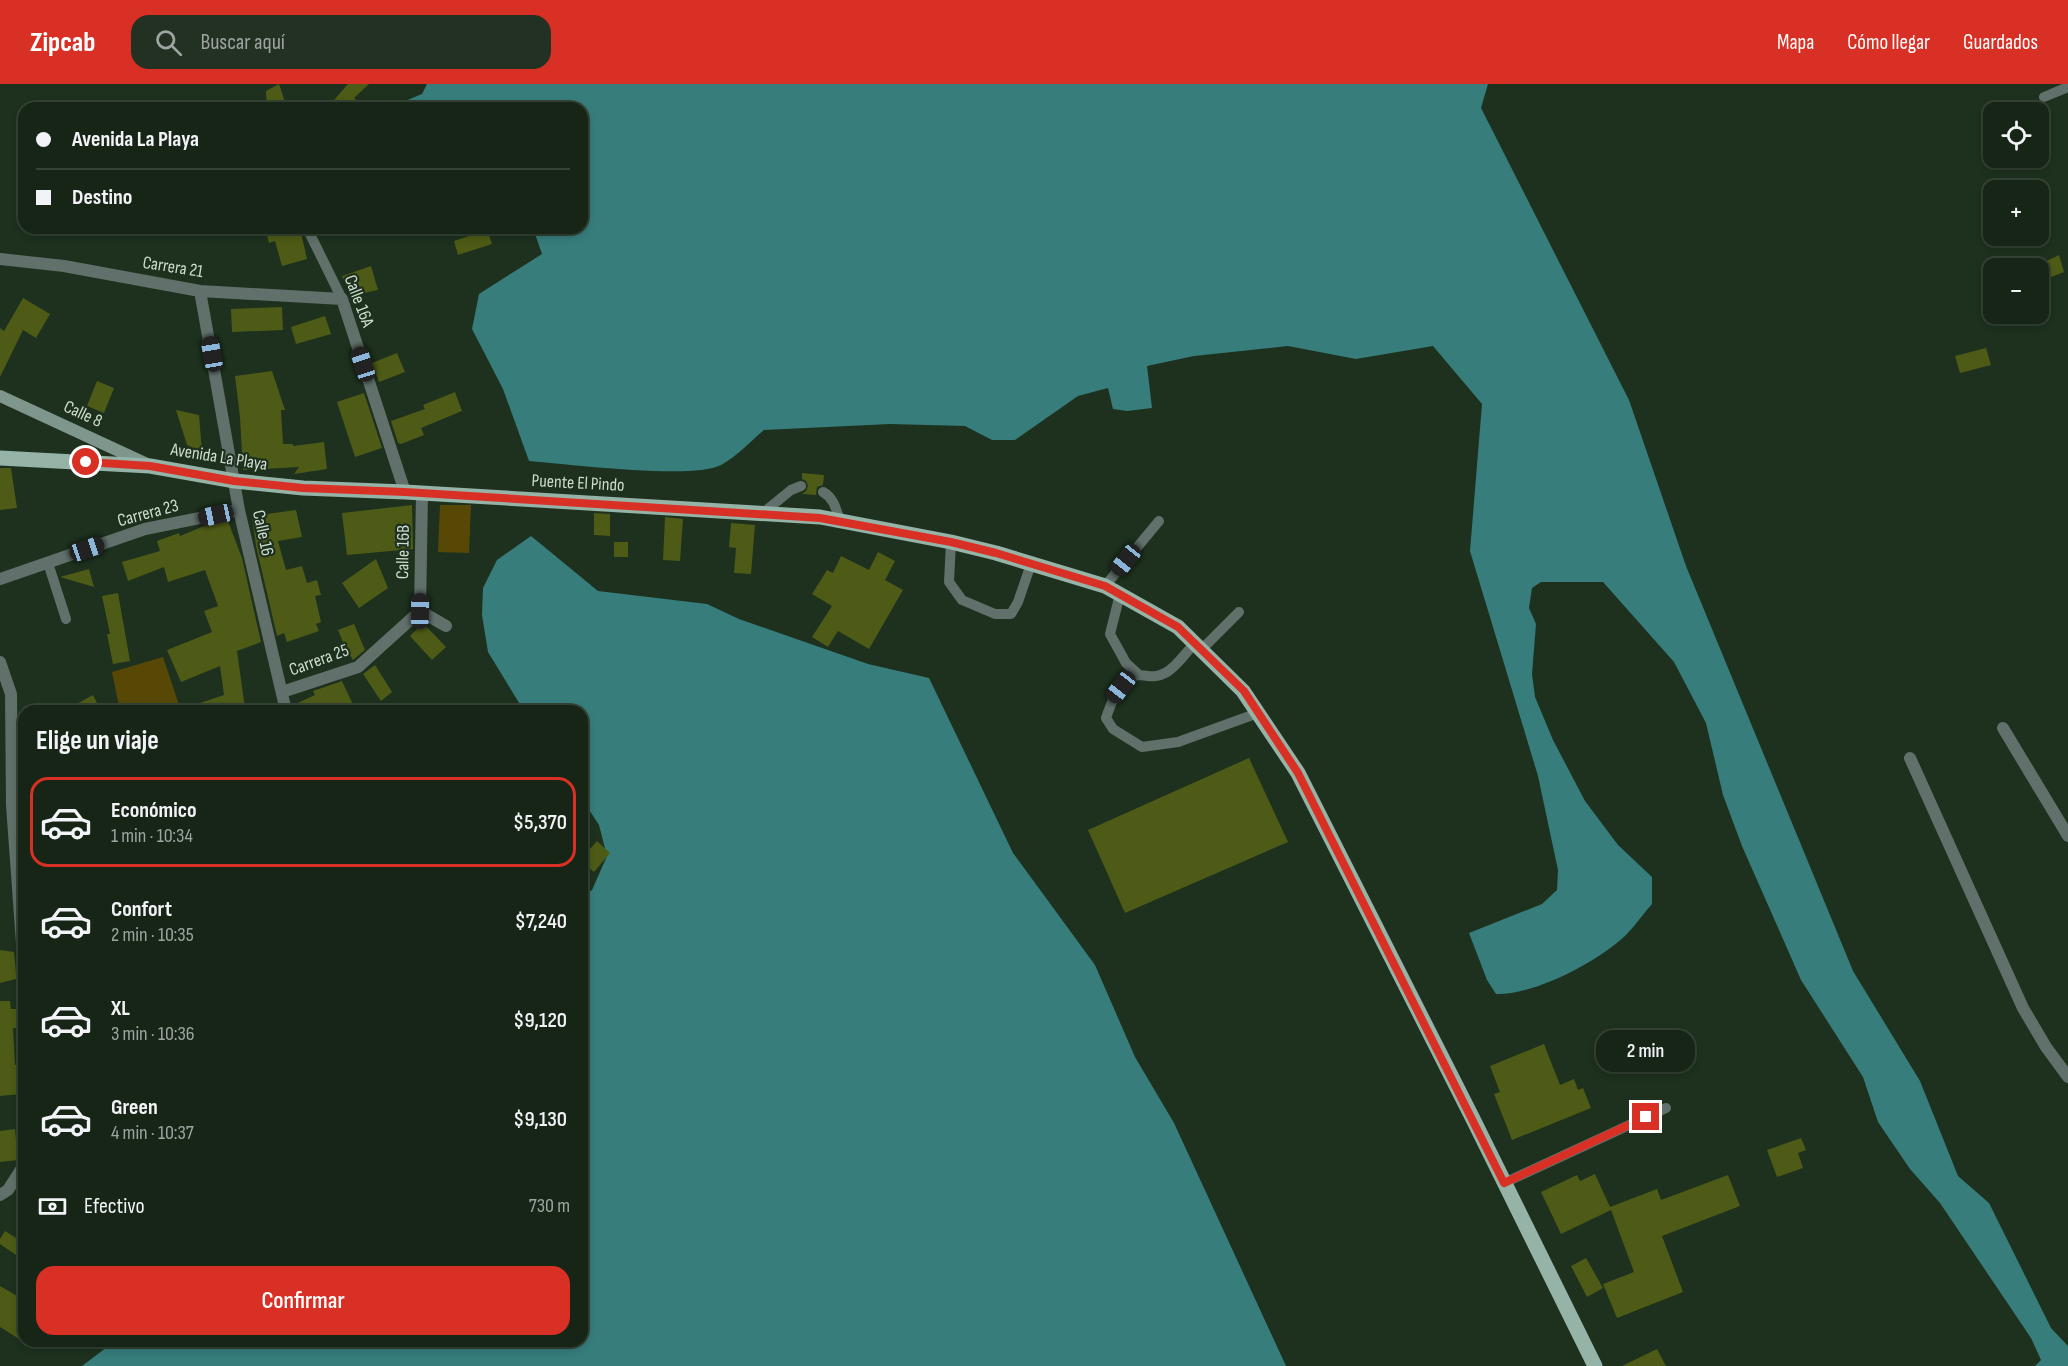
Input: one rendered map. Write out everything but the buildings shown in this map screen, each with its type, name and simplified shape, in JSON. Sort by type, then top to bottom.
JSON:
[{"type":"main road","name":"Calle 8","points":[[0,396],[150,466]]},
{"type":"main road","name":"Avenida La Playa","points":[[0,458],[150,466],[234,481],[303,488],[427,493]]},
{"type":"main road","name":"Puente El Pindo","points":[[427,493],[722,510],[840,521],[951,542],[1105,586],[1178,627],[1244,691],[1298,773],[1595,1366]]},
{"type":"street","name":"Carrera 21","points":[[0,259],[64,266],[200,291],[342,300]]},
{"type":"street","name":"Calle 16","points":[[200,291],[239,510],[285,705]]},
{"type":"street","name":"Calle 16A","points":[[342,300],[405,492]]},
{"type":"street","name":"Calle 16B","points":[[420,611],[427,493]]},
{"type":"street","name":"Carrera 23","points":[[0,579],[145,529],[239,510]]},
{"type":"street","points":[[420,611],[446,626]]},
{"type":"street","name":"Carrera 25","points":[[282,692],[358,667],[420,611]]},
{"type":"street","points":[[0,662],[11,694],[12,805],[18,888]]},
{"type":"street","points":[[2003,728],[2068,836]]},
{"type":"street","points":[[1910,758],[2023,1008],[2046,1047],[2068,1077]]},
{"type":"street","points":[[4,1192],[18,1173]]},
{"type":"lane","points":[[2044,97],[2068,87]]},
{"type":"lane","name":"Calle 16A","points":[[310,234],[342,300]]},
{"type":"lane","points":[[763,513],[791,490],[801,486]]},
{"type":"lane","points":[[823,492],[829,495],[835,505],[840,521]]},
{"type":"lane","points":[[1105,586],[1159,520]]},
{"type":"lane","points":[[951,542],[949,582],[962,600],[995,614],[1011,614],[1018,602],[1031,564]]},
{"type":"lane","points":[[48,563],[66,620]]},
{"type":"lane","points":[[1120,594],[1110,634],[1126,663],[1139,675]]},
{"type":"lane","points":[[1239,612],[1167,673],[1150,678],[1139,675],[1129,677],[1114,697],[1106,718],[1113,729],[1142,747],[1178,742],[1258,712]]},
{"type":"lane","points":[[1504,1183],[1666,1108]]},
{"type":"shaded area","points":[[440,505],[471,505],[469,553],[438,552]]},
{"type":"shaded area","points":[[163,657],[179,705],[119,705],[112,672]]},
{"type":"water","points":[[427,84],[1488,84],[1481,108],[1629,400],[1686,566],[1853,971],[1920,1081],[1958,1176],[1989,1203],[2051,1328],[2068,1346],[2068,1366],[2035,1366],[2041,1360],[2031,1338],[1940,1203],[1910,1169],[1878,1122],[1863,1077],[1801,980],[1742,846],[1723,795],[1706,723],[1674,662],[1603,582],[1541,582],[1532,588],[1529,608],[1536,624],[1532,674],[1535,697],[1553,740],[1585,801],[1618,845],[1652,877],[1652,904],[1629,932],[1613,946],[1565,975],[1512,993],[1496,994],[1487,980],[1469,933],[1542,904],[1557,890],[1558,870],[1538,776],[1470,551],[1482,404],[1433,346],[1356,359],[1288,346],[1194,356],[1147,366],[1152,408],[1127,411],[1113,409],[1108,388],[1078,396],[1015,440],[992,440],[965,426],[890,424],[764,430],[727,461],[706,469],[658,471],[529,461],[503,389],[472,329],[479,294],[542,254],[535,234],[588,234],[588,102],[403,102],[422,94]]},
{"type":"water","points":[[531,536],[598,591],[707,604],[739,619],[868,664],[929,678],[1013,853],[1095,965],[1135,1057],[1174,1123],[1286,1366],[82,1366],[107,1347],[588,1347],[588,892],[592,890],[607,856],[599,825],[588,808],[588,705],[520,705],[488,652],[482,615],[483,588],[497,560]]},
{"type":"route","points":[[86,462],[150,466],[234,481],[303,488],[722,510],[820,518],[951,542],[1105,586],[1178,627],[1244,691],[1298,773],[1504,1183],[1646,1117]]}]
